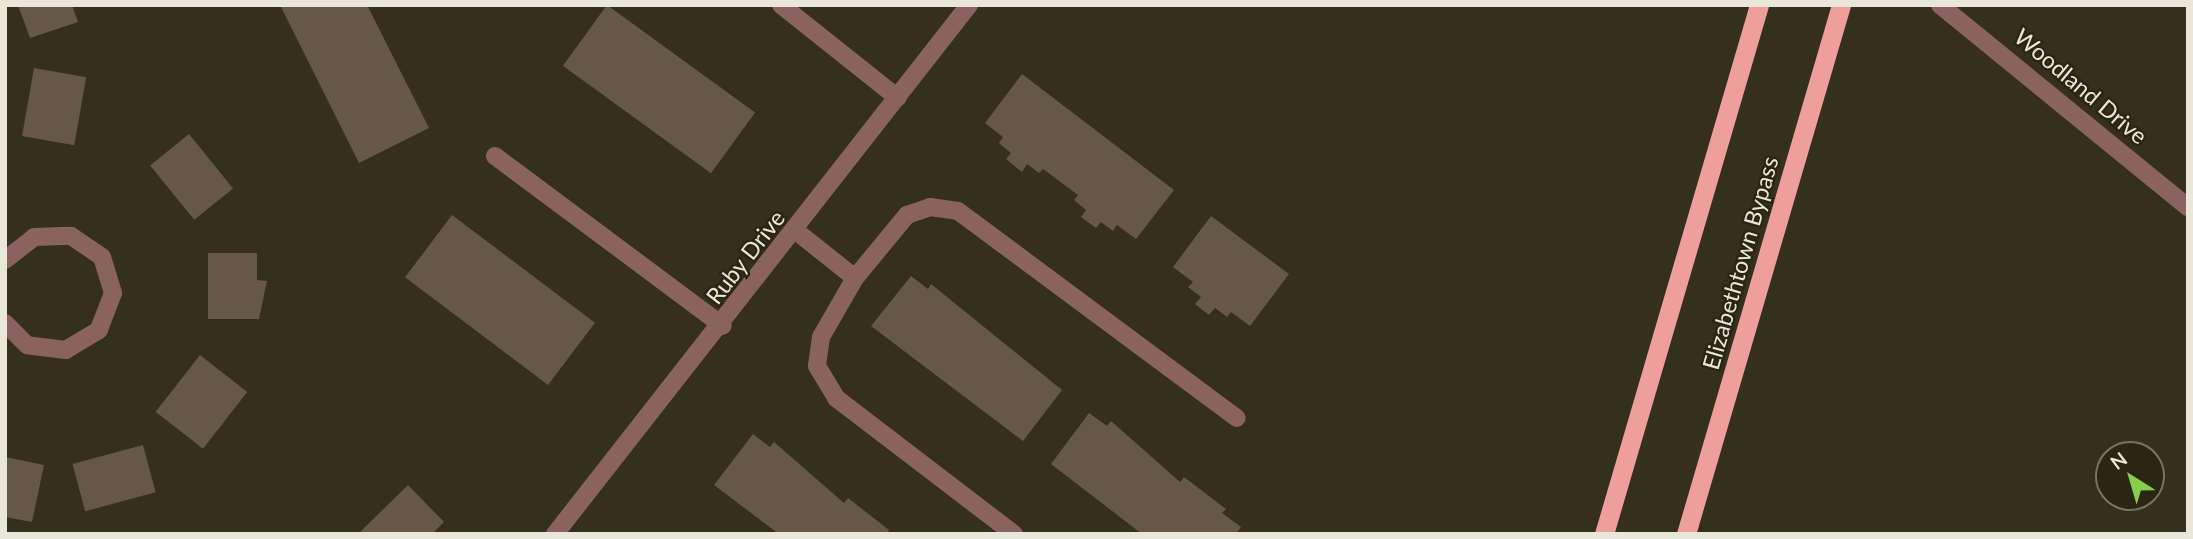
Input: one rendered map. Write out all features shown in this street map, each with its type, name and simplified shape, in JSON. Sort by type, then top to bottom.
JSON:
[{"type":"highway","points":[[1604,534],[1759,5]]},
{"type":"highway","name":"Elizabethtown Bypass","points":[[1686,534],[1841,5]]},
{"type":"street","points":[[781,5],[898,98]]},
{"type":"street","name":"Ruby Drive","points":[[555,534],[723,326],[969,5]]},
{"type":"street","name":"Woodland Drive","points":[[1940,5],[1992,44],[2188,207]]},
{"type":"street","points":[[495,156],[723,326]]},
{"type":"street","points":[[1014,534],[835,398],[817,366],[821,337],[855,278],[907,215],[930,207],[958,211],[1237,418]]},
{"type":"street","points":[[796,231],[855,278]]},
{"type":"street","points":[[5,260],[34,237],[71,236],[102,257],[113,293],[99,330],[66,350],[27,345],[5,323]]},
{"type":"building","points":[[18,5],[72,5],[78,22],[30,38]]},
{"type":"building","points":[[280,5],[367,5],[429,128],[359,163]]},
{"type":"building","points":[[607,5],[755,113],[711,173],[563,66]]},
{"type":"building","points":[[34,68],[86,77],[74,145],[22,136]]},
{"type":"building","points":[[1022,74],[1174,190],[1136,239],[1117,225],[1113,231],[1101,222],[1096,228],[1081,217],[1086,210],[1074,200],[1078,195],[1043,169],[1039,173],[1027,164],[1022,172],[1006,159],[1011,153],[999,143],[1003,137],[985,123]]},
{"type":"building","points":[[189,134],[233,188],[194,220],[150,165]]},
{"type":"building","points":[[452,215],[595,323],[548,385],[405,277]]},
{"type":"building","points":[[1211,216],[1289,274],[1250,326],[1231,312],[1227,317],[1215,308],[1209,315],[1195,304],[1201,297],[1188,287],[1193,282],[1173,267]]},
{"type":"building","points":[[208,253],[257,253],[257,280],[267,281],[259,319],[208,319]]},
{"type":"building","points":[[911,276],[928,289],[931,284],[1062,390],[1023,441],[871,326]]},
{"type":"building","points":[[200,355],[247,392],[203,449],[156,412]]},
{"type":"building","points":[[1089,413],[1107,426],[1111,421],[1180,482],[1184,477],[1226,509],[1222,513],[1241,527],[1236,534],[1142,534],[1051,464]]},
{"type":"building","points":[[753,434],[770,447],[774,442],[844,503],[848,498],[889,530],[887,534],[779,534],[714,485]]},
{"type":"building","points":[[143,445],[156,492],[85,511],[72,464]]},
{"type":"building","points":[[5,457],[44,465],[32,522],[5,517]]},
{"type":"building","points":[[408,485],[444,522],[432,534],[358,534]]}]
